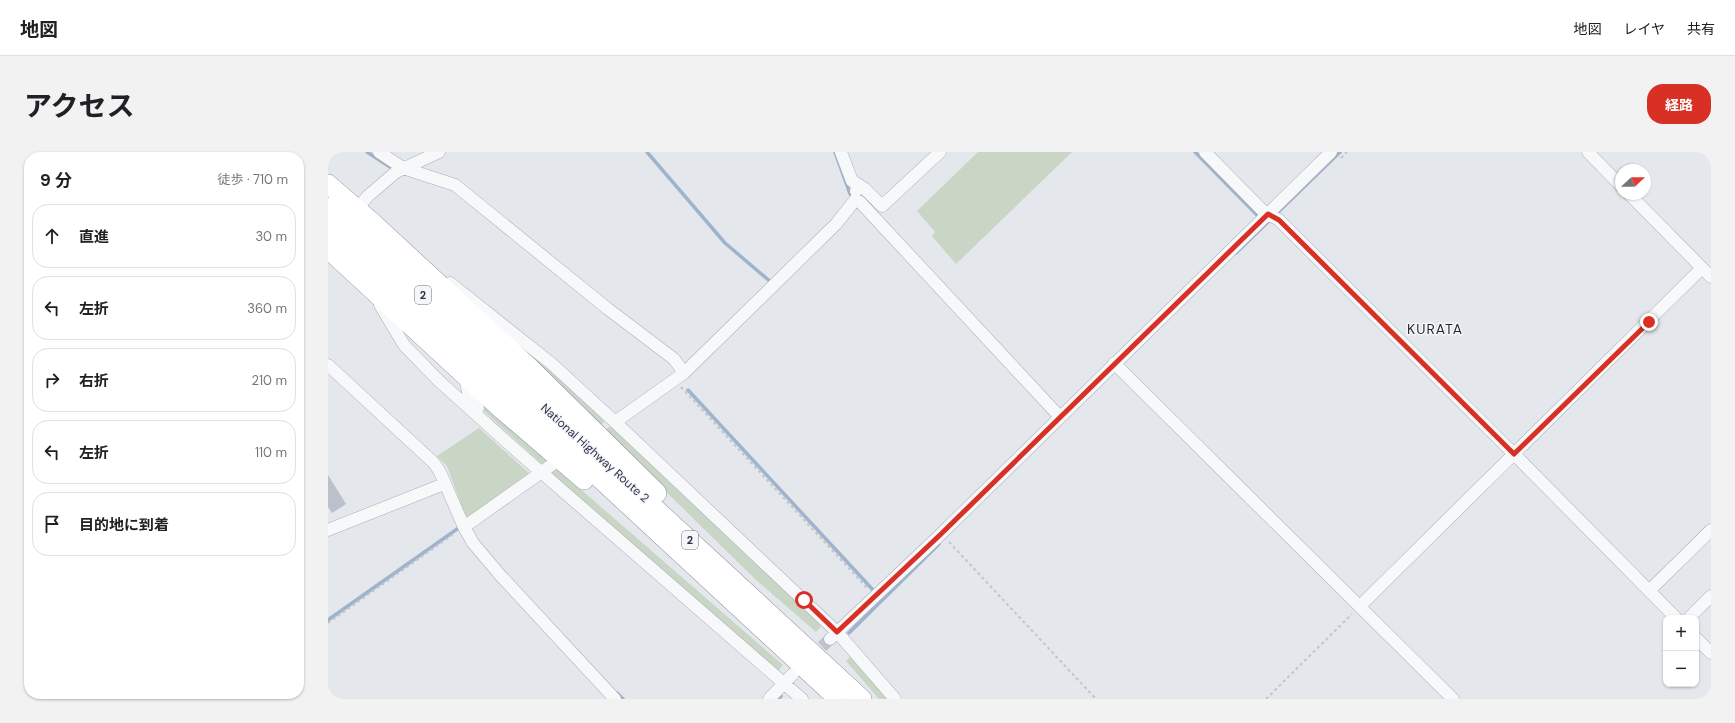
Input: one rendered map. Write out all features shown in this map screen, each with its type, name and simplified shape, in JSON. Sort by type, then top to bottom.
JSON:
[{"type":"highway","points":[[328,184],[373,223],[530,368],[711,546],[726,573]]},
{"type":"highway","name":"National Highway Route 2","points":[[328,207],[513,388],[837,698]]},
{"type":"highway","name":"National Highway Route 2","points":[[328,227],[726,573],[862,699]]},
{"type":"highway","points":[[328,249],[465,376],[679,566],[837,698]]},
{"type":"street","points":[[379,152],[403,168],[455,185],[608,310],[674,359],[679,377]]},
{"type":"street","points":[[357,209],[368,196],[396,172],[439,152]]},
{"type":"street","points":[[841,152],[860,202],[1060,417]]},
{"type":"street","points":[[601,429],[679,377],[836,224],[856,194],[865,189],[882,206],[940,152]]},
{"type":"street","points":[[1205,152],[1514,454],[1673,615]]},
{"type":"street","points":[[833,636],[1060,417],[1117,366],[1272,216],[1331,152]]},
{"type":"street","points":[[1588,152],[1615,180]]},
{"type":"street","points":[[1360,606],[1514,454],[1707,272],[1635,200]]},
{"type":"street","points":[[373,223],[546,360],[614,421],[895,699]]},
{"type":"street","points":[[362,280],[384,310],[404,345],[439,381],[518,452],[543,472],[802,699]]},
{"type":"street","points":[[328,365],[434,463],[440,472],[464,527],[472,542],[483,557],[615,699]]},
{"type":"street","points":[[1117,366],[1453,699]]},
{"type":"street","points":[[465,376],[468,395],[473,403],[497,427],[518,452]]},
{"type":"street","points":[[464,527],[553,464]]},
{"type":"street","points":[[328,530],[444,484]]},
{"type":"street","points":[[1650,591],[1711,530]]},
{"type":"street","points":[[1692,615],[1711,596]]},
{"type":"street","points":[[1699,641],[1711,653]]},
{"type":"street","points":[[769,699],[793,674]]},
{"type":"path","points":[[679,377],[875,597]]},
{"type":"path","points":[[328,623],[464,527]]},
{"type":"path","points":[[947,540],[1096,699]]},
{"type":"path","points":[[1266,699],[1360,606]]},
{"type":"green space","points":[[978,152],[1072,152],[956,264],[932,236],[935,232],[917,211]]},
{"type":"green space","points":[[507,334],[544,363],[602,418],[604,422],[598,429]]},
{"type":"green space","points":[[475,394],[551,463],[543,465],[474,402]]},
{"type":"green space","points":[[609,427],[615,427],[823,624],[816,632],[755,579],[604,431]]},
{"type":"green space","points":[[479,428],[530,474],[468,518],[465,515],[447,466],[437,456]]},
{"type":"green space","points":[[555,467],[783,665],[777,672],[551,473]]},
{"type":"green space","points":[[853,654],[891,699],[879,699],[846,661]]},
{"type":"building","points":[[328,475],[346,504],[332,513],[328,507]]},
{"type":"waterway","points":[[367,152],[390,167]]},
{"type":"waterway","points":[[647,152],[725,243],[772,283]]},
{"type":"waterway","points":[[835,152],[850,194],[854,195]]},
{"type":"waterway","points":[[1195,152],[1257,215]]},
{"type":"waterway","points":[[1236,253],[1340,152]]},
{"type":"waterway","points":[[688,390],[874,591]]},
{"type":"waterway","points":[[328,620],[460,527]]},
{"type":"waterway","points":[[849,633],[939,544]]},
{"type":"waterway","points":[[617,693],[623,699]]},
{"type":"tunnel","points":[[809,659],[830,639]]},
{"type":"district","name":"KURATA","points":[[1435,329]]},
{"type":"route","points":[[804,600],[837,632],[941,534],[1114,363],[1268,214],[1279,220],[1514,454],[1649,322]]}]
